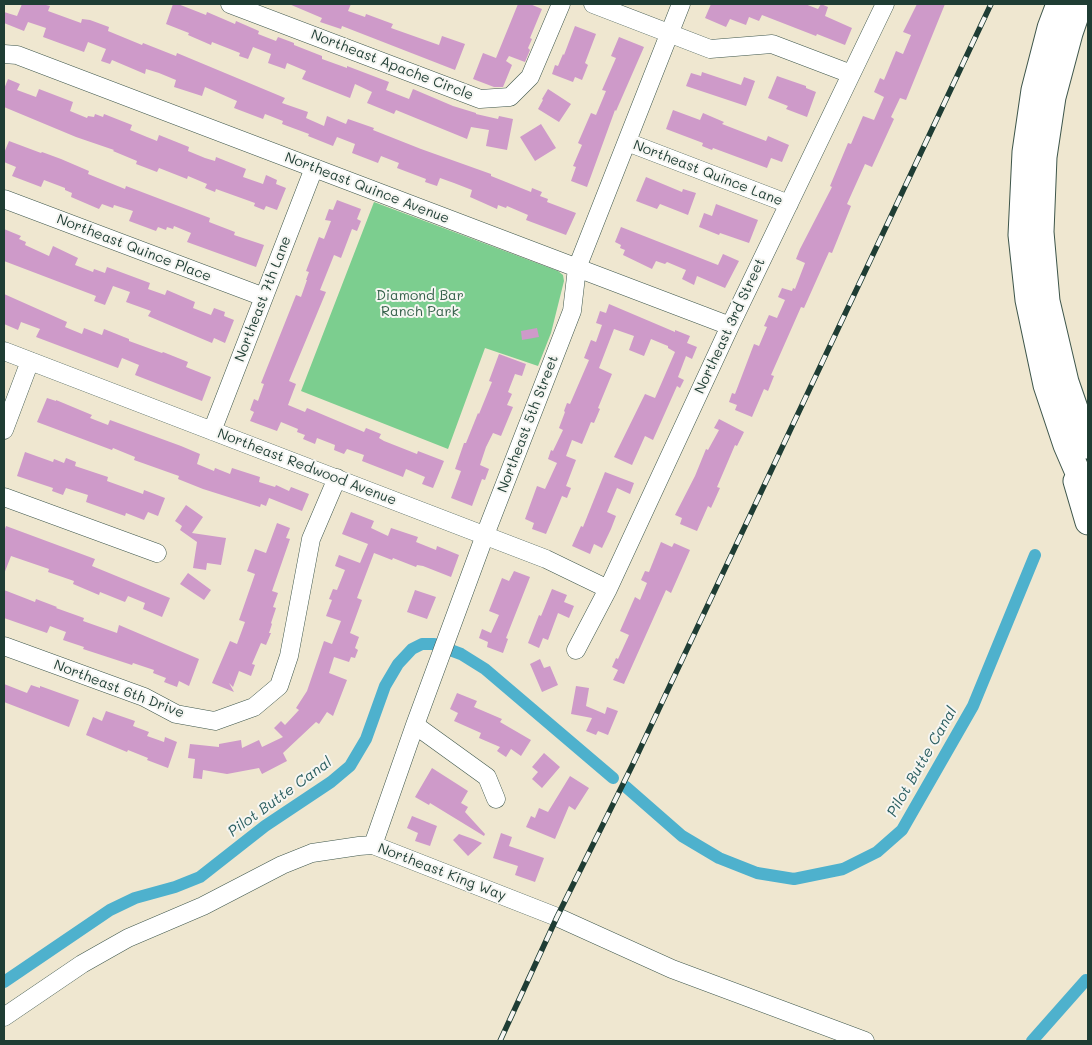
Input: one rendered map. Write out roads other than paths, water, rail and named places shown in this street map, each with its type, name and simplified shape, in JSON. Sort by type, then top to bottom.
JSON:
[{"type":"highway","points":[[1059,4],[1050,28],[1034,90],[1024,152],[1021,235],[1028,300],[1046,384],[1077,445],[1088,496]]},
{"type":"highway","points":[[1080,4],[1070,33],[1053,97],[1044,157],[1041,232],[1049,310],[1066,382],[1088,522]]},
{"type":"street","name":"Northeast Apache Circle","points":[[230,4],[480,99],[510,97],[530,77],[561,4]]},
{"type":"street","points":[[593,4],[710,49],[772,44],[852,74]]},
{"type":"street","name":"Northeast 5th Street","points":[[373,845],[485,535],[572,310],[577,268],[681,4]]},
{"type":"street","name":"Northeast 3rd Street","points":[[576,650],[608,589],[730,326],[885,4]]},
{"type":"street","name":"Northeast Quince Avenue","points":[[4,54],[16,55],[730,326]]},
{"type":"street","name":"Northeast Quince Lane","points":[[627,142],[788,204]]},
{"type":"street","name":"Northeast 7th Lane","points":[[212,431],[314,168]]},
{"type":"street","name":"Northeast Quince Place","points":[[4,199],[264,297]]},
{"type":"street","name":"Northeast Redwood Avenue","points":[[4,351],[546,559],[608,589]]},
{"type":"street","points":[[4,430],[30,361]]},
{"type":"street","name":"Northeast 6th Drive","points":[[4,646],[144,697],[176,714],[215,721],[254,707],[279,686],[289,656],[311,539],[337,478]]},
{"type":"street","points":[[4,497],[157,553]]},
{"type":"street","points":[[415,725],[487,777],[496,799]]},
{"type":"street","name":"Northeast King Way","points":[[4,1017],[82,964],[128,938],[203,906],[282,865],[312,853],[373,845],[557,917],[672,969],[865,1041]]},
{"type":"waterway","name":"Pilot Butte Canal","points":[[626,787],[682,836],[719,858],[757,873],[794,879],[843,869],[877,852],[902,830],[973,706],[1035,555]]},
{"type":"waterway","name":"Pilot Butte Canal","points":[[4,982],[110,910],[135,898],[175,887],[200,877],[265,826],[331,782],[350,766],[366,739],[385,686],[398,664],[412,649],[422,644],[434,644],[461,654],[485,669],[613,778]]},
{"type":"waterway","points":[[1032,1041],[1086,980]]},
{"type":"railway","points":[[500,1041],[557,917],[632,766],[991,4]]},
{"type":"park label","name":"Diamond Bar Ranch Park","points":[[420,304]]}]
